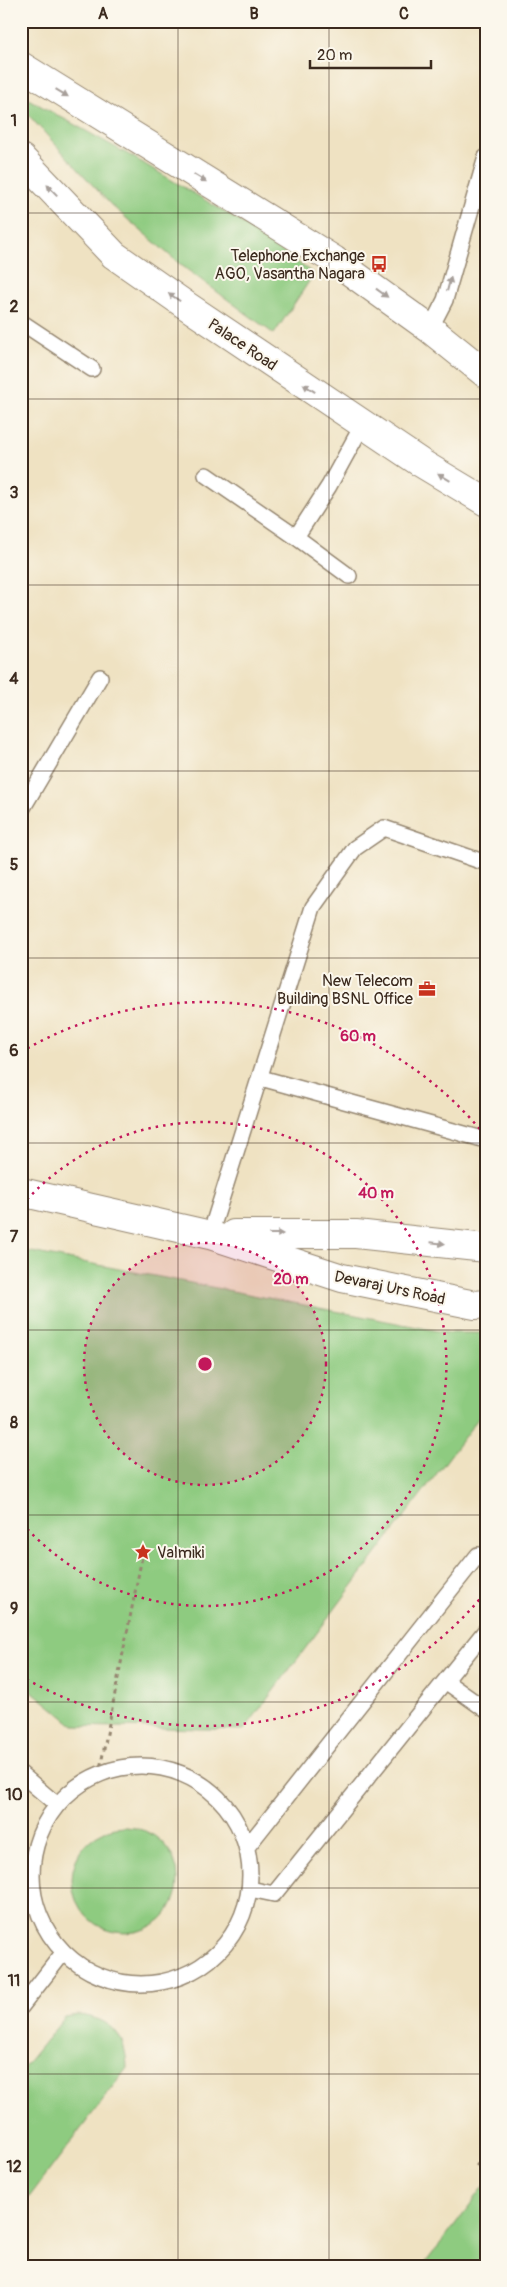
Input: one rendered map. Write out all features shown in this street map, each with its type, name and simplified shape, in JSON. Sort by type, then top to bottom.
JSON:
[{"type":"main road","points":[[21,66],[334,260],[430,328],[486,374]]},
{"type":"main road","name":"Palace Road","points":[[21,158],[114,255],[186,306],[421,464],[486,502]]},
{"type":"main road","name":"Devaraj Urs Road","points":[[21,1192],[210,1235],[342,1278],[475,1305],[486,1304]]},
{"type":"main road","name":"Devaraj Urs Road","points":[[210,1235],[356,1234],[486,1248]]},
{"type":"lane","points":[[430,328],[445,300],[486,157]]},
{"type":"lane","points":[[21,322],[92,369]]},
{"type":"lane","points":[[296,537],[329,486],[363,424]]},
{"type":"lane","points":[[206,475],[296,537],[348,576]]},
{"type":"lane","points":[[21,811],[100,677]]},
{"type":"lane","points":[[210,1235],[313,908],[355,848],[384,828],[486,863]]},
{"type":"lane","points":[[261,1078],[486,1140]]},
{"type":"lane","points":[[247,1847],[478,1555],[486,1555]]},
{"type":"lane","points":[[250,1889],[274,1894],[486,1630]]},
{"type":"lane","points":[[446,1681],[486,1710]]},
{"type":"lane","points":[[141,1764],[174,1769],[202,1783],[226,1805],[241,1830],[250,1859],[250,1889],[240,1923],[220,1952],[192,1973],[159,1984],[125,1984],[91,1974],[63,1953],[44,1927],[33,1896],[27,1871],[31,1864],[40,1833],[56,1804],[80,1783],[99,1774],[109,1768],[141,1764]]},
{"type":"lane","points":[[21,1774],[56,1804]]},
{"type":"lane","points":[[21,2007],[63,1953]]},
{"type":"path","points":[[99,1774],[143,1552]]},
{"type":"path","points":[[476,2164],[486,2171]]},
{"type":"green space","points":[[21,95],[133,157],[235,218],[314,274],[274,334],[181,265],[111,205],[21,107]]},
{"type":"green space","points":[[21,1250],[448,1333],[486,1333],[486,1408],[244,1730],[74,1726],[21,1682]]},
{"type":"green space","points":[[125,1827],[145,1831],[163,1842],[174,1860],[178,1880],[174,1900],[163,1918],[145,1929],[125,1933],[105,1929],[87,1918],[76,1900],[72,1880],[76,1860],[87,1842],[105,1831]]},
{"type":"green space","points":[[79,2015],[100,2020],[115,2031],[124,2046],[127,2068],[27,2200],[21,2202],[21,2071],[65,2017]]},
{"type":"green space","points":[[486,2184],[486,2266],[423,2266]]},
{"type":"place","name":"Telephone Exchange AGO, Vasantha Nagara","points":[[379,264]]},
{"type":"place","name":"New Telecom Building BSNL Office","points":[[427,989]]},
{"type":"place","name":"Valmiki","points":[[143,1552]]}]
